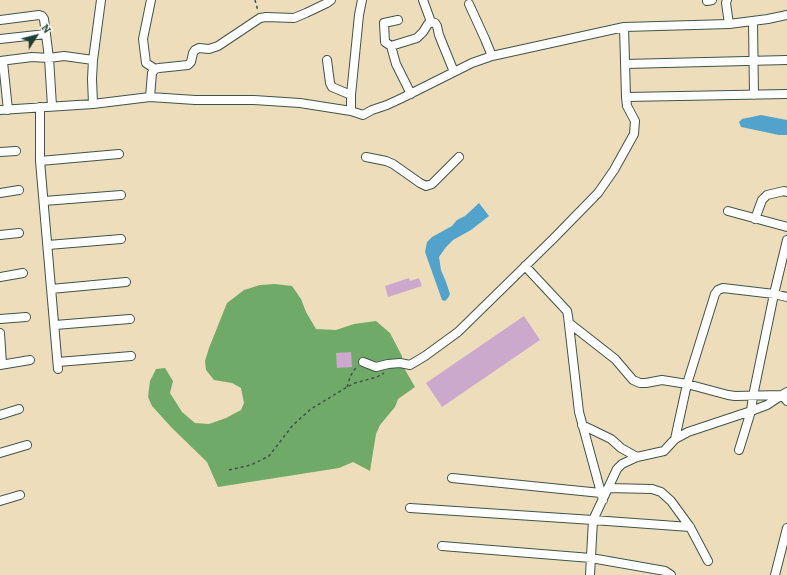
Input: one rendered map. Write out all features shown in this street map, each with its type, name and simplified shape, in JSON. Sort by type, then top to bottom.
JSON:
[{"type":"street","points":[[93,104],[93,60],[102,0]]},
{"type":"street","points":[[151,0],[143,39],[146,63],[155,69],[188,65],[191,62],[195,50],[199,48],[218,46],[260,18],[294,18],[331,0]]},
{"type":"street","points":[[351,111],[351,95],[359,14],[362,0]]},
{"type":"street","points":[[423,0],[431,22],[435,23],[437,26],[439,35],[454,72]]},
{"type":"street","points":[[727,0],[726,3],[729,24]]},
{"type":"street","points":[[469,4],[486,39],[492,56]]},
{"type":"street","points":[[0,20],[39,15],[44,19],[50,58],[52,106]]},
{"type":"street","points":[[93,60],[64,56],[50,58],[32,57],[2,61],[4,110],[93,104],[150,97],[300,103],[351,111],[362,115],[411,94],[472,63],[492,56],[624,27],[713,26],[752,22],[787,15]]},
{"type":"street","points":[[398,20],[384,23],[385,42],[390,46],[396,64],[411,94]]},
{"type":"street","points":[[390,46],[417,38],[431,22]]},
{"type":"street","points":[[752,22],[754,95]]},
{"type":"street","points":[[363,362],[376,367],[400,363],[410,365],[425,356],[458,332],[598,193],[614,170],[634,134],[635,121],[627,106],[626,98],[624,27]]},
{"type":"street","points":[[0,39],[46,34]]},
{"type":"street","points":[[327,60],[330,83],[332,87],[351,95]]},
{"type":"street","points":[[625,64],[787,60]]},
{"type":"street","points":[[150,97],[152,73],[155,69]]},
{"type":"street","points":[[626,98],[787,94]]},
{"type":"street","points":[[40,107],[40,160],[58,365],[131,356]]},
{"type":"street","points":[[0,152],[16,151]]},
{"type":"street","points":[[40,160],[119,154]]},
{"type":"street","points":[[366,157],[394,164],[426,186],[432,184],[459,157]]},
{"type":"street","points":[[0,193],[19,190]]},
{"type":"street","points":[[755,218],[762,200],[767,196],[784,191],[787,192]]},
{"type":"street","points":[[44,201],[121,195]]},
{"type":"street","points":[[728,211],[787,227]]},
{"type":"street","points":[[0,235],[19,233]]},
{"type":"street","points":[[48,245],[121,239]]},
{"type":"street","points":[[739,450],[751,411],[774,294],[787,240]]},
{"type":"street","points":[[525,266],[564,307],[566,311],[569,323],[578,404],[582,425],[602,496]]},
{"type":"street","points":[[0,277],[23,273]]},
{"type":"street","points":[[51,289],[126,282]]},
{"type":"street","points":[[675,439],[687,384],[715,294],[718,290],[723,288],[787,297]]},
{"type":"street","points":[[0,319],[26,316]]},
{"type":"street","points":[[55,325],[130,319]]},
{"type":"street","points":[[569,323],[615,358],[633,380],[640,383],[662,380],[687,384],[735,396],[785,396]]},
{"type":"street","points":[[0,334],[1,365],[30,360]]},
{"type":"street","points":[[590,575],[593,520],[602,496],[608,488],[617,468],[637,457],[664,451],[675,439],[688,432],[751,411],[785,396]]},
{"type":"street","points":[[0,415],[19,409]]},
{"type":"street","points":[[582,425],[611,439],[621,448],[637,457]]},
{"type":"street","points":[[0,453],[27,445]]},
{"type":"street","points":[[452,478],[602,496]]},
{"type":"street","points":[[608,488],[652,489],[661,492],[671,501],[690,527],[708,561]]},
{"type":"street","points":[[0,501],[20,495]]},
{"type":"street","points":[[410,508],[690,527]]},
{"type":"street","points":[[774,575],[787,528]]},
{"type":"street","points":[[442,546],[591,558],[665,571],[671,575]]},
{"type":"path","points":[[255,0],[260,18]]},
{"type":"path","points":[[347,387],[354,370],[363,362]]},
{"type":"path","points":[[230,470],[251,465],[269,456],[293,425],[311,410],[347,387],[383,374],[387,371],[388,364]]},
{"type":"green space","points":[[275,284],[292,286],[301,299],[306,312],[316,329],[336,330],[354,324],[376,321],[390,333],[402,358],[379,362],[361,358],[359,361],[362,367],[380,370],[396,367],[404,368],[415,387],[398,399],[395,407],[380,425],[376,434],[370,471],[353,462],[339,468],[218,487],[207,462],[152,406],[148,397],[150,381],[156,369],[165,368],[173,381],[170,393],[182,412],[195,423],[209,424],[226,418],[241,410],[244,403],[241,388],[232,383],[214,380],[206,370],[205,361],[227,303],[244,290],[260,285]]},
{"type":"water","points":[[761,115],[787,120],[787,135],[779,135],[741,127],[739,122],[742,119]]},
{"type":"water","points":[[479,203],[489,216],[471,230],[453,240],[439,257],[441,270],[450,294],[445,301],[442,300],[425,252],[427,242],[432,237],[452,226],[457,220],[465,216]]},
{"type":"building","points":[[409,278],[410,281],[419,278],[422,286],[388,297],[385,286]]},
{"type":"building","points":[[524,316],[540,340],[442,407],[426,383]]},
{"type":"building","points":[[351,352],[352,367],[337,368],[336,353]]}]
